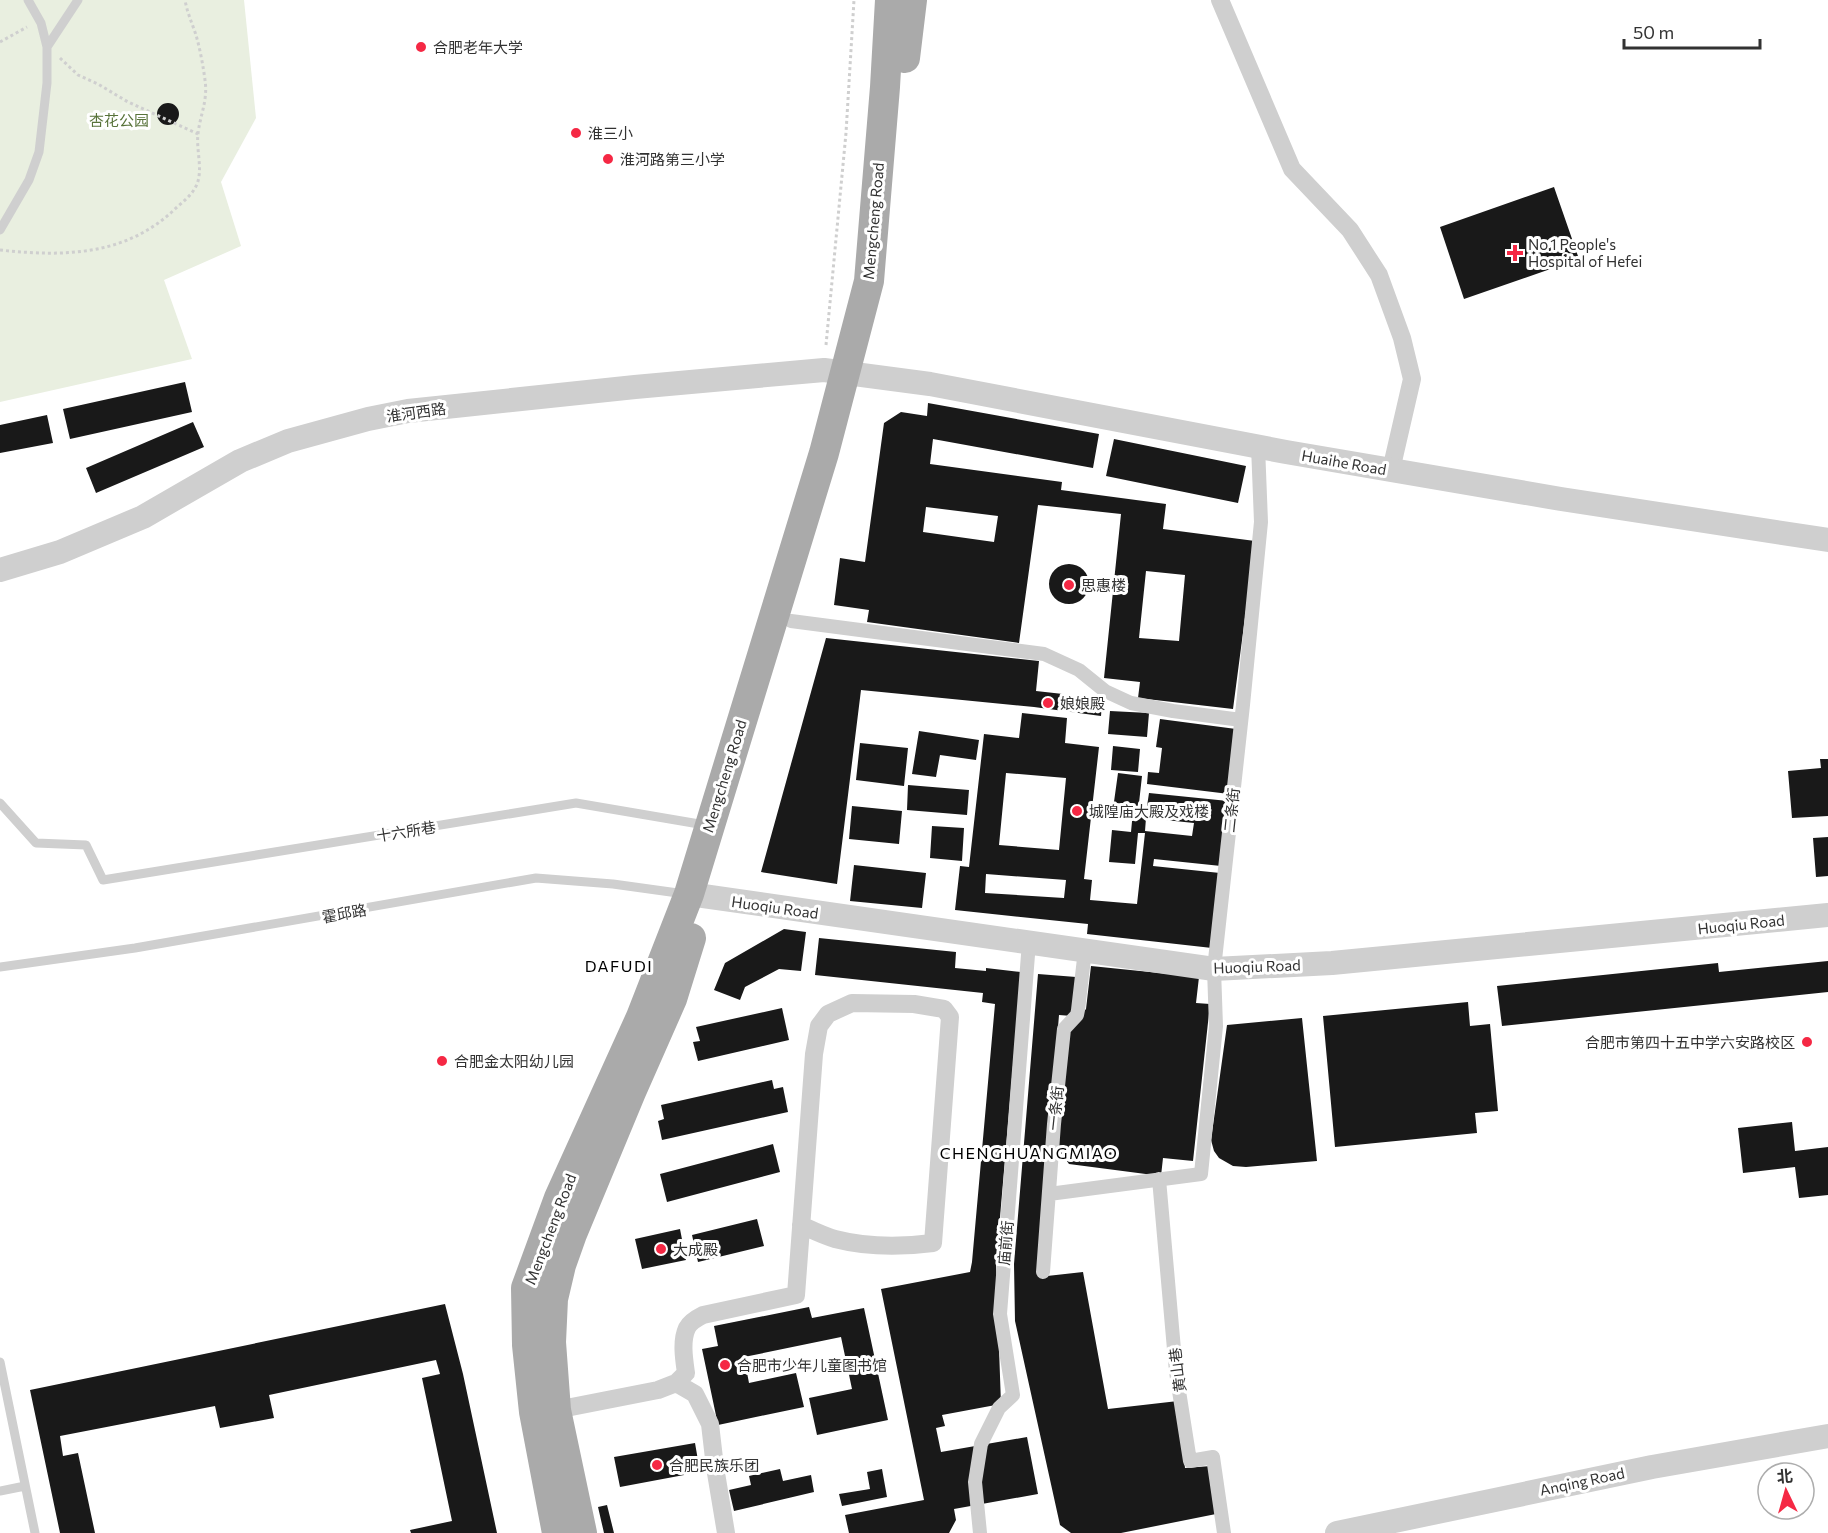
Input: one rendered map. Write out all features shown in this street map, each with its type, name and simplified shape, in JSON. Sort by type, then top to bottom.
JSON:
[{"type":"main road","name":"Mengcheng Road","points":[[582,1533],[556,1410],[551,1331],[553,1299],[561,1265],[572,1234],[626,1102],[672,999],[696,896],[709,825],[824,453],[869,281],[890,0]]},
{"type":"main road","name":"Mengcheng Road","points":[[557,1533],[534,1412],[526,1345],[526,1288],[559,1198],[696,896],[765,714],[791,621],[844,372],[890,241],[903,75],[912,0]]},
{"type":"street","points":[[1220,0],[1292,169],[1350,230],[1379,275],[1402,338],[1412,379],[1391,470]]},
{"type":"street","name":"Huaihe Road","points":[[844,372],[930,384],[1391,470],[1828,540]]},
{"type":"street","name":"淮河西路","points":[[0,570],[60,552],[143,517],[240,461],[279,445],[368,419],[408,411],[635,387],[844,372]]},
{"type":"street","name":"二条街","points":[[1159,1179],[1201,1174],[1216,1026],[1214,969],[1261,522],[1258,447]]},
{"type":"street","points":[[791,621],[1044,654],[1079,670],[1105,691],[1131,703],[1241,720]]},
{"type":"street","name":"Huoqiu Road","points":[[696,896],[1214,969],[1332,963],[1828,915]]},
{"type":"street","name":"庙前街","points":[[980,1533],[975,1482],[981,1444],[999,1408],[1013,1395],[1000,1314],[1029,942]]},
{"type":"street","name":"一条街","points":[[1043,1272],[1064,1029],[1077,1015],[1085,950]]},
{"type":"street","points":[[556,1410],[658,1390],[676,1383],[686,1373],[683,1355],[687,1329],[693,1321],[703,1315],[795,1295],[814,1054],[819,1026],[828,1014],[852,1004],[914,1004],[944,1009],[950,1017],[933,1243],[870,1245],[834,1239],[801,1225]]},
{"type":"street","points":[[1049,1194],[1159,1179]]},
{"type":"street","name":"黄山巷","points":[[1159,1179],[1176,1372],[1190,1461],[1214,1457],[1224,1533]]},
{"type":"street","points":[[676,1383],[695,1394],[710,1424],[714,1467],[726,1533]]},
{"type":"street","name":"Anqing Road","points":[[1337,1533],[1652,1467],[1828,1436]]},
{"type":"lane","points":[[0,230],[29,180],[39,152],[47,83],[47,47],[40,19],[28,0]]},
{"type":"lane","points":[[47,47],[78,0]]},
{"type":"lane","name":"十六所巷","points":[[0,803],[36,843],[86,845],[103,880],[576,803],[709,825]]},
{"type":"lane","name":"霍邱路","points":[[0,967],[135,948],[536,878],[613,884],[696,896]]},
{"type":"lane","points":[[0,1362],[35,1533]]},
{"type":"lane","points":[[0,1491],[25,1486]]},
{"type":"path","points":[[0,249],[37,253],[95,251],[125,241],[155,226],[192,193],[198,180],[198,134],[205,106],[205,80],[196,36],[185,0]]},
{"type":"path","points":[[844,372],[846,133],[854,0]]},
{"type":"path","points":[[0,42],[40,19]]},
{"type":"path","points":[[47,47],[78,75],[128,102],[198,134]]},
{"type":"green space","name":"杏花公园","points":[[0,0],[244,0],[256,118],[221,182],[241,246],[164,280],[192,359],[0,402]]},
{"type":"building","points":[[168,103],[176,106],[179,114],[176,122],[168,125],[160,122],[157,114],[160,106]]},
{"type":"building","points":[[1554,187],[1579,259],[1464,299],[1440,227]]},
{"type":"building","points":[[185,382],[192,412],[70,439],[63,409]]},
{"type":"building","points":[[928,403],[1099,434],[1093,468],[933,439],[930,464],[1062,482],[1061,490],[1166,504],[1163,529],[1255,541],[1233,709],[1138,698],[1140,682],[1104,678],[1121,514],[1038,505],[1019,643],[867,622],[869,610],[834,605],[840,558],[865,562],[884,423],[901,412],[927,416]],"holes":[[[926,507],[998,516],[994,542],[923,532]],[[1146,571],[1185,575],[1179,641],[1139,638]]]},
{"type":"building","points":[[47,415],[53,443],[0,453],[0,425]]},
{"type":"building","points":[[193,422],[204,447],[96,493],[86,468]]},
{"type":"building","points":[[1114,439],[1246,466],[1238,503],[1106,476]]},
{"type":"building","name":"思惠楼","points":[[1069,564],[1077,565],[1083,570],[1088,576],[1088,592],[1083,598],[1077,603],[1069,604],[1061,603],[1055,598],[1050,592],[1049,584],[1050,576],[1055,570],[1061,565]]},
{"type":"building","points":[[826,638],[1039,661],[1036,691],[1063,694],[1062,699],[1102,704],[1101,716],[861,690],[837,884],[761,872]]},
{"type":"building","points":[[1110,711],[1149,713],[1147,737],[1108,734]]},
{"type":"building","points":[[1022,713],[1067,718],[1065,743],[1099,747],[1084,879],[1092,880],[1090,900],[1137,904],[1145,833],[1138,833],[1135,864],[1109,862],[1112,830],[1131,832],[1133,811],[1113,809],[1118,773],[1142,776],[1138,812],[1146,813],[1149,793],[1228,801],[1221,866],[1154,859],[1153,866],[1220,873],[1212,948],[1087,934],[1088,924],[955,910],[960,866],[969,867],[984,734],[1019,738]],"holes":[[[1006,773],[1066,778],[1059,850],[999,845]],[[1146,818],[1194,823],[1192,836],[1145,831]],[[986,874],[1066,880],[1064,898],[985,893]]]},
{"type":"building","points":[[1160,719],[1236,729],[1229,794],[1147,784],[1148,772],[1159,773],[1162,748],[1156,747]]},
{"type":"building","points":[[919,731],[979,740],[976,760],[940,755],[936,777],[912,774]]},
{"type":"building","points":[[860,743],[908,748],[904,786],[856,780]]},
{"type":"building","points":[[1113,746],[1140,749],[1138,772],[1111,770]]},
{"type":"building","points":[[1820,759],[1828,759],[1828,816],[1792,818],[1788,771],[1821,768]]},
{"type":"building","points":[[908,785],[969,790],[967,815],[907,810]]},
{"type":"building","points":[[852,806],[902,811],[899,844],[849,839]]},
{"type":"building","points":[[932,826],[964,828],[962,861],[930,858]]},
{"type":"building","points":[[1828,837],[1828,876],[1816,877],[1813,838]]},
{"type":"building","points":[[854,865],[926,873],[922,908],[850,901]]},
{"type":"building","points":[[784,929],[806,932],[801,971],[779,969],[745,987],[740,1000],[714,990],[725,963]]},
{"type":"building","points":[[819,938],[956,952],[955,968],[986,971],[986,968],[1021,972],[996,1264],[1001,1404],[942,1415],[945,1426],[936,1428],[941,1452],[1027,1437],[1038,1494],[954,1509],[956,1520],[949,1533],[849,1533],[845,1515],[924,1500],[881,1289],[970,1272],[995,1004],[982,1002],[983,993],[815,975]]},
{"type":"building","points":[[1828,961],[1828,992],[1502,1026],[1497,986],[1718,963],[1719,972]]},
{"type":"building","points":[[1091,966],[1199,977],[1196,1003],[1210,1004],[1193,1161],[1163,1158],[1161,1176],[1069,1164],[1054,1143],[1069,1028],[1086,1009]]},
{"type":"building","points":[[1038,974],[1076,977],[1072,1016],[1059,1015],[1038,1277],[1083,1272],[1108,1409],[1178,1401],[1185,1468],[1211,1466],[1216,1514],[1121,1533],[1071,1533],[1060,1525],[1015,1321],[1014,1264]]},
{"type":"building","points":[[1468,1002],[1470,1026],[1490,1024],[1498,1111],[1475,1113],[1477,1133],[1335,1147],[1323,1016]]},
{"type":"building","points":[[782,1008],[789,1040],[698,1061],[693,1042],[700,1041],[696,1027]]},
{"type":"building","points":[[1302,1018],[1317,1161],[1233,1166],[1219,1158],[1211,1140],[1227,1025]]},
{"type":"building","points":[[772,1080],[774,1089],[783,1087],[788,1112],[662,1140],[658,1121],[664,1119],[661,1105]]},
{"type":"building","points":[[1792,1122],[1795,1151],[1828,1147],[1828,1195],[1799,1198],[1795,1167],[1743,1173],[1738,1128]]},
{"type":"building","points":[[773,1144],[780,1172],[667,1202],[660,1174]]},
{"type":"building","points":[[757,1219],[764,1246],[698,1262],[692,1235]]},
{"type":"building","name":"大成殿","points":[[680,1229],[686,1260],[642,1269],[635,1239]]},
{"type":"building","points":[[445,1304],[463,1374],[497,1533],[411,1533],[410,1530],[452,1521],[422,1378],[440,1374],[436,1360],[269,1395],[274,1418],[220,1428],[215,1406],[60,1436],[63,1456],[78,1453],[95,1533],[60,1533],[30,1390]]},
{"type":"building","name":"合肥市少年儿童图书馆","points":[[809,1307],[812,1318],[864,1308],[888,1420],[817,1435],[809,1398],[852,1389],[841,1337],[744,1357],[749,1383],[796,1373],[804,1407],[718,1425],[702,1349],[718,1346],[714,1326]]},
{"type":"building","name":"合肥民族乐团","points":[[695,1443],[700,1472],[620,1487],[614,1457]]},
{"type":"building","points":[[780,1469],[783,1481],[811,1475],[814,1492],[734,1511],[729,1490],[751,1485],[749,1476]]},
{"type":"building","points":[[882,1469],[887,1497],[842,1506],[839,1494],[870,1489],[867,1472]]},
{"type":"building","points":[[607,1505],[614,1533],[604,1533],[598,1507]]},
{"type":"place","name":"合肥老年大学","points":[[421,47]]},
{"type":"place","name":"淮三小","points":[[576,133]]},
{"type":"place","name":"淮河路第三小学","points":[[608,159]]},
{"type":"place","name":"No.1 People's Hospital of Hefei","points":[[1515,253]]},
{"type":"place","name":"思惠楼","points":[[1069,585]]},
{"type":"place","name":"娘娘殿","points":[[1048,703]]},
{"type":"place","name":"城隍庙大殿及戏楼","points":[[1077,811]]},
{"type":"place","name":"合肥市第四十五中学六安路校区","points":[[1807,1042]]},
{"type":"place","name":"合肥金太阳幼儿园","points":[[442,1061]]},
{"type":"place","name":"大成殿","points":[[661,1249]]},
{"type":"place","name":"合肥市少年儿童图书馆","points":[[725,1365]]},
{"type":"place","name":"合肥民族乐团","points":[[657,1465]]},
{"type":"district","name":"DAFUDI","points":[[619,965]]},
{"type":"district","name":"CHENGHUANGMIAO","points":[[1029,1152]]}]
